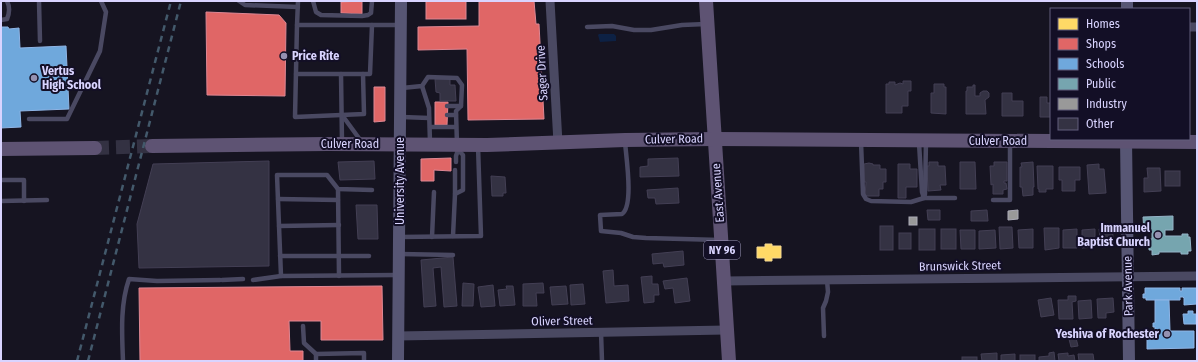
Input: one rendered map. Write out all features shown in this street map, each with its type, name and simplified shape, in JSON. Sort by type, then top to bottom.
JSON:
[{"type":"main road","name":"University Avenue","points":[[398,361],[401,1]]},
{"type":"main road","name":"East Avenue","points":[[706,1],[729,361]]},
{"type":"main road","name":"Culver Road","points":[[152,146],[430,144],[457,148],[478,145],[625,140],[715,139],[1010,141],[1126,140],[1197,142]]},
{"type":"main road","name":"Park Avenue","points":[[1126,140],[1129,361]]},
{"type":"main road","points":[[1,149],[95,148]]},
{"type":"street","name":"Sager Drive","points":[[550,1],[558,143]]},
{"type":"street","name":"Brunswick Street","points":[[724,281],[1197,276]]},
{"type":"street","name":"Oliver Street","points":[[398,336],[726,330]]},
{"type":"lane","points":[[1,20],[7,19],[9,14],[9,6],[7,1]]},
{"type":"lane","points":[[39,1],[40,41]]},
{"type":"lane","points":[[29,119],[67,119],[100,51],[106,12],[101,1]]},
{"type":"lane","points":[[239,1],[245,5],[298,7]]},
{"type":"lane","points":[[298,1],[295,117],[364,114],[363,74]]},
{"type":"lane","points":[[313,1],[316,12],[321,15],[348,16],[368,15],[372,9],[372,1]]},
{"type":"lane","points":[[587,27],[612,26],[634,30],[651,30],[682,24],[708,24]]},
{"type":"lane","points":[[297,25],[401,25]]},
{"type":"lane","points":[[296,74],[370,74],[372,25]]},
{"type":"lane","points":[[341,74],[342,144]]},
{"type":"lane","points":[[422,86],[428,77],[457,78],[462,85],[461,106],[456,111],[456,162]]},
{"type":"lane","points":[[400,88],[422,86]]},
{"type":"lane","points":[[422,86],[431,116],[430,144]]},
{"type":"lane","points":[[448,106],[461,106]]},
{"type":"lane","points":[[429,107],[435,107]]},
{"type":"lane","points":[[342,115],[363,144]]},
{"type":"lane","points":[[447,115],[456,115]]},
{"type":"lane","points":[[400,117],[431,116]]},
{"type":"lane","points":[[430,127],[456,127]]},
{"type":"lane","points":[[625,140],[629,191],[626,210],[622,214],[600,215],[601,231],[646,238],[721,240]]},
{"type":"lane","points":[[861,140],[863,194],[866,199],[911,202],[924,198],[955,198]]},
{"type":"lane","points":[[922,140],[924,198]]},
{"type":"lane","points":[[993,200],[1010,200],[1010,141]]},
{"type":"lane","points":[[400,237],[481,236],[478,145]]},
{"type":"lane","points":[[455,194],[463,190],[463,155],[457,148]]},
{"type":"lane","points":[[453,236],[455,170]]},
{"type":"lane","points":[[281,276],[277,175],[327,175],[338,189],[339,276]]},
{"type":"lane","points":[[1,180],[24,180],[24,201]]},
{"type":"lane","points":[[338,189],[372,190]]},
{"type":"lane","points":[[432,237],[434,192]]},
{"type":"lane","points":[[1,202],[47,200]]},
{"type":"lane","points":[[278,200],[338,200]]},
{"type":"lane","points":[[279,226],[339,226]]},
{"type":"lane","points":[[400,254],[453,255]]},
{"type":"lane","points":[[280,256],[369,256]]},
{"type":"lane","points":[[252,280],[281,276],[399,275]]},
{"type":"lane","points":[[122,361],[124,294],[129,279],[157,281],[243,279]]},
{"type":"lane","points":[[824,336],[823,308],[828,292],[827,280]]},
{"type":"lane","points":[[303,326],[304,343],[316,354],[364,353],[364,361]]},
{"type":"lane","points":[[601,332],[602,361]]},
{"type":"lane","points":[[316,354],[316,361]]},
{"type":"water","points":[[599,34],[614,34],[616,36],[616,41],[600,42]]},
{"type":"building: Homes","points":[[765,244],[781,246],[781,258],[772,258],[772,261],[765,261],[765,258],[757,258],[757,247],[765,247]]},
{"type":"building: Shops","points":[[362,1],[362,14],[341,13],[341,2]]},
{"type":"building: Shops","points":[[426,1],[466,1],[466,19],[426,19]]},
{"type":"building: Shops","points":[[479,1],[534,1],[536,24],[539,24],[544,119],[468,120],[467,49],[418,50],[418,27],[479,26]]},
{"type":"building: Shops","points":[[206,12],[279,15],[286,23],[285,96],[207,95]]},
{"type":"building: Shops","points":[[374,87],[385,87],[385,121],[374,122]]},
{"type":"building: Shops","points":[[435,102],[448,102],[447,125],[435,125]]},
{"type":"building: Shops","points":[[451,158],[451,171],[434,170],[434,181],[421,181],[421,159]]},
{"type":"building: Shops","points":[[382,286],[383,340],[321,340],[321,321],[289,321],[290,351],[303,351],[303,361],[140,361],[139,288]]},
{"type":"building: Schools","name":"Vertus High School","points":[[1,27],[8,27],[9,29],[19,28],[20,48],[66,46],[69,109],[20,111],[21,127],[1,128]]},
{"type":"building: Schools","points":[[1145,288],[1180,288],[1180,291],[1182,291],[1182,288],[1197,288],[1197,304],[1184,305],[1183,297],[1180,297],[1180,300],[1146,300],[1146,298],[1143,298]]},
{"type":"building: Schools","name":"Yeshiva of Rochester","points":[[1155,300],[1169,300],[1170,331],[1194,331],[1194,348],[1147,349],[1147,331],[1155,331],[1153,323],[1155,323]]},
{"type":"building: Schools","points":[[1188,311],[1193,311],[1193,314],[1196,314],[1196,324],[1184,324],[1183,314],[1188,314]]},
{"type":"building: Public","name":"Immanuel Baptist Church","points":[[1173,216],[1173,230],[1165,230],[1165,236],[1182,236],[1182,234],[1188,234],[1188,237],[1190,237],[1191,251],[1188,251],[1188,254],[1181,254],[1181,252],[1159,252],[1159,254],[1152,255],[1152,250],[1149,250],[1149,239],[1152,239],[1152,232],[1144,232],[1143,217]]},
{"type":"building: Industry","points":[[1018,210],[1018,219],[1008,220],[1008,211]]},
{"type":"building: Industry","points":[[909,217],[917,217],[917,225],[909,225]]},
{"type":"building: Other","points":[[435,79],[450,79],[450,85],[455,85],[456,101],[440,101],[440,93],[436,92]]},
{"type":"building: Other","points":[[903,81],[911,81],[911,91],[908,91],[908,106],[902,106],[902,113],[886,113],[886,84],[889,84],[889,82],[895,82],[895,85],[900,83],[903,84]]},
{"type":"building: Other","points":[[934,84],[944,84],[944,87],[946,87],[946,114],[931,113],[931,93],[934,93]]},
{"type":"building: Other","points":[[973,85],[975,85],[975,96],[980,96],[980,93],[983,91],[987,91],[989,93],[989,97],[985,100],[986,114],[966,114],[966,91],[967,87],[973,87]]},
{"type":"building: Other","points":[[1002,93],[1012,93],[1012,101],[1023,101],[1023,116],[1002,116]]},
{"type":"building: Other","points":[[1040,97],[1047,97],[1047,103],[1050,103],[1050,117],[1040,117]]},
{"type":"building: Other","points":[[678,158],[679,176],[640,177],[640,167],[648,166],[648,159]]},
{"type":"building: Other","points":[[269,161],[269,266],[139,268],[137,224],[153,164]]},
{"type":"building: Other","points":[[374,161],[375,179],[340,180],[338,162]]},
{"type":"building: Other","points":[[929,162],[938,162],[938,166],[945,166],[946,185],[940,185],[941,190],[928,191],[927,166],[929,166]]},
{"type":"building: Other","points":[[960,162],[975,162],[976,189],[960,189]]},
{"type":"building: Other","points":[[994,162],[1007,162],[1007,181],[1004,181],[1004,183],[1006,183],[1007,189],[1003,190],[1003,194],[993,194],[990,166],[994,166]]},
{"type":"building: Other","points":[[1033,162],[1033,195],[1023,196],[1022,187],[1020,187],[1021,163]]},
{"type":"building: Other","points":[[869,163],[873,165],[880,165],[880,169],[886,169],[886,182],[883,182],[883,189],[879,189],[879,196],[865,196],[866,182],[864,182],[864,164]]},
{"type":"building: Other","points":[[898,164],[910,164],[910,169],[917,169],[917,187],[906,187],[906,198],[898,198]]},
{"type":"building: Other","points":[[1099,164],[1099,169],[1104,169],[1106,193],[1089,194],[1087,165]]},
{"type":"building: Other","points":[[1037,166],[1053,166],[1053,189],[1046,189],[1046,192],[1039,192]]},
{"type":"building: Other","points":[[1059,167],[1080,167],[1080,180],[1075,180],[1075,191],[1062,191],[1062,180],[1059,180]]},
{"type":"building: Other","points":[[1147,168],[1160,168],[1161,191],[1144,192],[1144,178],[1148,178]]},
{"type":"building: Other","points":[[1165,171],[1180,171],[1180,186],[1165,186]]},
{"type":"building: Other","points":[[491,176],[505,177],[506,193],[503,193],[503,196],[492,196]]},
{"type":"building: Other","points":[[678,188],[679,203],[656,204],[655,198],[648,198],[647,190]]},
{"type":"building: Other","points":[[356,205],[377,205],[378,239],[358,239]]},
{"type":"building: Other","points":[[927,210],[940,210],[940,220],[928,220]]},
{"type":"building: Other","points":[[987,210],[988,221],[971,221],[971,211]]},
{"type":"building: Other","points":[[880,226],[893,226],[893,250],[880,250]]},
{"type":"building: Other","points":[[999,227],[1012,227],[1013,248],[1000,249]]},
{"type":"building: Other","points":[[1112,227],[1114,246],[1101,247],[1099,229]]},
{"type":"building: Other","points":[[1044,228],[1059,228],[1059,248],[1045,250]]},
{"type":"building: Other","points":[[919,229],[935,229],[935,250],[919,250]]},
{"type":"building: Other","points":[[941,229],[956,229],[956,249],[941,249]]},
{"type":"building: Other","points":[[1033,229],[1033,248],[1019,248],[1018,230]]},
{"type":"building: Other","points":[[1077,229],[1077,248],[1063,248],[1063,230]]},
{"type":"building: Other","points":[[1095,229],[1095,247],[1082,248],[1082,230]]},
{"type":"building: Other","points":[[960,230],[975,230],[975,249],[961,249]]},
{"type":"building: Other","points":[[995,230],[996,248],[979,249],[979,231]]},
{"type":"building: Other","points":[[899,233],[911,233],[911,249],[899,249]]},
{"type":"building: Other","points":[[683,251],[684,265],[664,267],[663,263],[653,264],[652,254]]},
{"type":"building: Other","points":[[453,257],[457,306],[444,307],[441,267],[433,268],[436,306],[424,307],[421,260]]},
{"type":"building: Other","points":[[613,270],[614,286],[628,285],[629,301],[606,303],[603,271]]},
{"type":"building: Other","points":[[652,276],[652,284],[658,284],[659,295],[654,295],[654,302],[644,303],[641,277]]},
{"type":"building: Other","points":[[687,278],[690,301],[675,303],[673,288],[665,289],[663,281]]},
{"type":"building: Other","points":[[463,283],[474,284],[473,306],[462,306]]},
{"type":"building: Other","points":[[543,283],[544,293],[536,293],[537,306],[523,306],[523,284]]},
{"type":"building: Other","points":[[583,284],[585,304],[571,305],[570,285]]},
{"type":"building: Other","points":[[493,285],[495,306],[481,307],[478,287]]},
{"type":"building: Other","points":[[506,286],[513,286],[515,305],[500,306],[498,290],[507,289]]},
{"type":"building: Other","points":[[566,286],[568,304],[552,305],[550,287]]},
{"type":"building: Other","points":[[1068,296],[1076,296],[1076,301],[1072,302],[1073,319],[1059,319],[1058,300],[1068,300]]},
{"type":"building: Other","points":[[1051,298],[1054,315],[1041,317],[1038,300]]},
{"type":"building: Other","points":[[1113,298],[1114,312],[1106,313],[1106,318],[1098,318],[1097,299]]},
{"type":"building: Other","points":[[1091,300],[1092,318],[1079,319],[1078,301]]},
{"type":"building: Other","points":[[1076,338],[1078,346],[1071,347],[1069,339]]},
{"type":"building: Other","points":[[1054,352],[1055,361],[1039,361],[1039,357],[1049,356],[1049,353]]},
{"type":"building: Other","points":[[997,353],[997,361],[982,361],[981,354]]},
{"type":"building: Other","points":[[1068,353],[1068,356],[1074,355],[1075,361],[1059,361],[1058,354]]},
{"type":"building: Other","points":[[1015,354],[1015,361],[1001,361],[1001,355]]},
{"type":"building: Other","points":[[1078,354],[1093,354],[1094,361],[1079,361]]},
{"type":"building: Other","points":[[1020,355],[1035,355],[1035,361],[1020,361]]},
{"type":"building: Other","points":[[962,357],[977,357],[977,361],[962,361]]},
{"type":"tunnel","points":[[95,148],[152,146]]},
{"type":"railway","points":[[77,361],[171,1]]},
{"type":"railway","points":[[88,361],[181,1]]},
{"type":"place","name":"Price Rite","points":[[284,56]]},
{"type":"place","name":"Vertus High School","points":[[34,78]]},
{"type":"place","name":"Immanuel Baptist Church","points":[[1158,235]]},
{"type":"place","name":"Yeshiva of Rochester","points":[[1167,334]]}]
